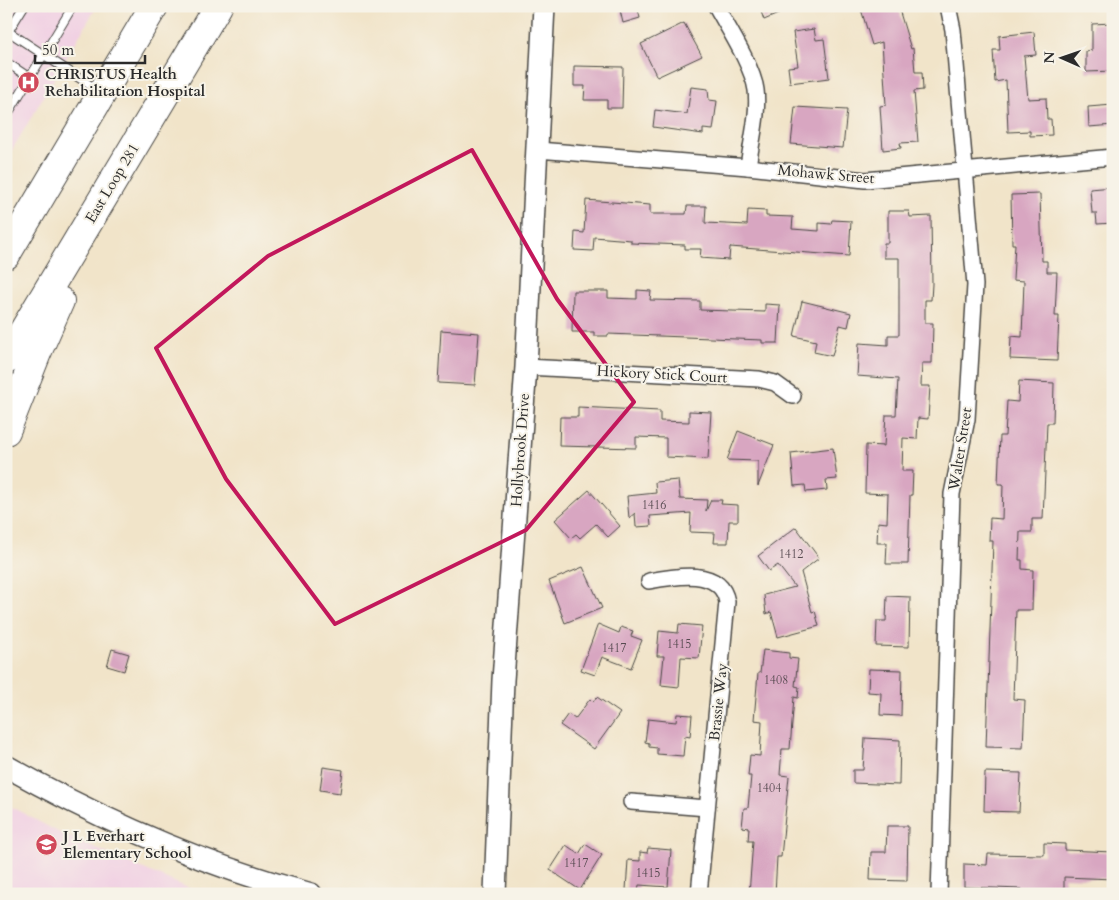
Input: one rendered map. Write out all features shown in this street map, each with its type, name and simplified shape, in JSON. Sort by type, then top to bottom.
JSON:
[{"type":"highway","points":[[6,255],[154,6]]},
{"type":"highway","name":"East Loop 281","points":[[6,360],[218,6]]},
{"type":"highway","points":[[6,235],[55,173]]},
{"type":"highway","points":[[6,431],[36,352],[76,269],[105,196]]},
{"type":"street","name":"Hollybrook Drive","points":[[495,894],[503,680],[526,367],[544,6]]},
{"type":"street","points":[[716,6],[751,73],[755,88],[756,106],[748,167]]},
{"type":"street","name":"Walter Street","points":[[939,894],[952,494],[967,419],[975,284],[953,30],[948,6]]},
{"type":"street","name":"Mohawk Street","points":[[538,150],[748,167],[865,180],[1113,157]]},
{"type":"street","name":"Hickory Stick Court","points":[[526,367],[759,379],[775,384],[793,396]]},
{"type":"street","name":"Brassie Way","points":[[649,581],[678,576],[707,578],[720,585],[727,597],[699,894]]},
{"type":"street","points":[[6,766],[82,807],[156,842],[225,868],[310,894]]},
{"type":"street","points":[[631,802],[707,808]]},
{"type":"lane","points":[[24,6],[7,32],[103,93]]},
{"type":"lane","points":[[6,118],[73,6]]},
{"type":"lane","points":[[6,62],[30,78]]},
{"type":"highlighted area","points":[[472,150],[557,299],[634,402],[526,530],[335,624],[226,479],[156,348],[268,256]]},
{"type":"shaded area","name":"CHRISTUS Health Rehabilitation Hospital","points":[[6,6],[97,6],[6,160]]},
{"type":"shaded area","name":"J L Everhart Elementary School","points":[[6,804],[60,833],[202,894],[6,894]]},
{"type":"building","points":[[619,6],[637,6],[640,18],[623,23]]},
{"type":"building","points":[[759,6],[797,6],[764,20]]},
{"type":"building","points":[[860,6],[898,6],[911,49],[913,48],[915,72],[922,72],[923,90],[914,91],[918,142],[900,143],[901,148],[883,150],[880,106],[886,105],[882,42],[872,45]]},
{"type":"building","points":[[684,23],[702,56],[657,77],[641,44]]},
{"type":"building","points":[[1113,23],[1113,71],[1086,72],[1086,51],[1092,50],[1092,24]]},
{"type":"building","points":[[814,29],[816,40],[824,39],[829,78],[790,83],[788,67],[798,66],[793,32]]},
{"type":"building","points":[[1034,32],[1036,55],[1024,56],[1028,99],[1046,98],[1047,119],[1051,119],[1052,135],[1030,136],[1030,131],[1008,132],[1006,80],[995,82],[993,50],[1000,50],[999,36]]},
{"type":"building","points":[[574,66],[623,67],[622,108],[607,108],[607,100],[584,100],[585,86],[574,86]]},
{"type":"building","points":[[691,87],[708,89],[709,100],[717,101],[713,130],[703,129],[703,134],[653,127],[655,110],[687,114]]},
{"type":"building","points":[[1113,105],[1113,125],[1089,127],[1088,107]]},
{"type":"building","points":[[795,107],[847,110],[843,148],[791,144]]},
{"type":"building","points":[[1113,187],[1113,223],[1097,224],[1096,213],[1092,213],[1090,189]]},
{"type":"building","points":[[1040,194],[1042,261],[1047,261],[1047,272],[1057,272],[1055,316],[1059,316],[1057,361],[1010,359],[1011,336],[1022,337],[1024,281],[1013,280],[1015,244],[1012,244],[1011,195]]},
{"type":"building","points":[[586,200],[650,205],[650,214],[686,214],[687,206],[706,206],[705,223],[747,225],[748,210],[766,211],[766,216],[793,217],[792,229],[819,231],[819,223],[831,224],[832,220],[851,221],[849,256],[730,247],[729,260],[700,258],[701,249],[685,249],[685,245],[631,243],[631,240],[594,237],[593,251],[574,250],[575,232],[584,233]]},
{"type":"building","points":[[888,211],[909,211],[910,217],[931,216],[932,284],[931,300],[925,300],[925,323],[933,323],[932,363],[922,363],[921,386],[930,386],[928,419],[918,418],[917,439],[903,438],[902,471],[913,471],[912,495],[910,495],[908,564],[886,564],[887,543],[877,543],[878,522],[887,523],[888,494],[865,493],[866,445],[884,446],[886,415],[896,415],[898,379],[857,376],[859,343],[888,345],[888,335],[899,335],[899,258],[884,258],[884,243],[888,243]]},
{"type":"building","points":[[637,290],[651,291],[650,300],[700,301],[700,310],[765,312],[765,304],[780,305],[778,343],[762,343],[762,340],[608,334],[608,336],[594,336],[594,332],[572,332],[573,291],[608,291],[608,298],[637,299]]},
{"type":"building","points":[[802,301],[851,313],[848,327],[840,325],[832,356],[814,352],[816,341],[794,336]]},
{"type":"building","points":[[441,330],[479,333],[475,385],[438,383]]},
{"type":"building","points":[[1019,381],[1054,383],[1053,423],[1047,423],[1043,519],[1032,519],[1032,532],[1020,532],[1019,560],[1022,560],[1022,569],[1033,570],[1032,610],[1016,610],[1013,699],[1025,700],[1023,748],[986,747],[993,541],[989,541],[990,518],[1002,519],[1003,484],[998,484],[1000,436],[1005,436],[1007,401],[1018,402]]},
{"type":"building","points":[[578,407],[660,411],[660,421],[689,422],[689,411],[711,412],[708,459],[666,457],[666,438],[636,437],[636,448],[559,446],[560,417],[578,417]]},
{"type":"building","points":[[738,431],[774,445],[758,486],[758,461],[727,460]]},
{"type":"building","points":[[833,448],[837,479],[826,480],[827,490],[806,492],[805,485],[794,486],[791,453]]},
{"type":"building","points":[[678,480],[680,499],[707,500],[706,511],[711,500],[722,500],[721,504],[738,505],[738,521],[729,521],[728,543],[714,543],[715,533],[690,532],[691,513],[650,516],[651,526],[636,527],[635,513],[629,518],[627,496],[656,493],[655,482]]},
{"type":"building","points":[[589,490],[620,526],[608,537],[596,524],[580,538],[576,534],[571,538],[555,520]]},
{"type":"building","points":[[796,527],[819,558],[801,572],[812,612],[815,611],[819,626],[778,637],[771,612],[766,614],[764,595],[795,587],[778,565],[769,571],[758,556]]},
{"type":"building","points":[[583,567],[602,608],[565,623],[549,581]]},
{"type":"building","points":[[887,596],[910,597],[909,647],[876,646],[877,621],[886,621]]},
{"type":"building","points":[[598,624],[619,633],[621,627],[633,631],[631,636],[642,640],[631,668],[602,657],[595,675],[581,670]]},
{"type":"building","points":[[679,624],[702,626],[699,658],[681,657],[679,687],[661,685],[664,656],[657,656],[659,631],[678,633]]},
{"type":"building","points":[[112,649],[129,654],[124,671],[107,666]]},
{"type":"building","points":[[763,650],[789,653],[789,658],[798,659],[795,686],[799,687],[798,698],[794,697],[790,749],[782,749],[780,775],[789,776],[781,857],[777,857],[775,894],[749,894],[753,841],[748,841],[749,828],[742,827],[744,808],[748,808],[751,776],[748,776],[750,755],[760,756],[762,721],[754,720],[758,673],[760,673]]},
{"type":"building","points":[[869,669],[902,670],[901,716],[880,715],[881,693],[868,692]]},
{"type":"building","points":[[597,697],[620,713],[594,749],[560,725],[568,714],[575,719],[590,699],[593,702]]},
{"type":"building","points":[[677,714],[692,715],[690,737],[685,736],[683,756],[657,754],[657,748],[649,747],[649,743],[645,742],[648,719],[676,722]]},
{"type":"building","points":[[865,738],[900,740],[899,785],[853,783],[853,770],[863,770]]},
{"type":"building","points":[[323,767],[343,770],[340,793],[320,790]]},
{"type":"building","points":[[985,772],[1021,773],[1019,812],[984,811]]},
{"type":"building","points":[[887,826],[908,826],[907,881],[870,880],[871,852],[886,852]]},
{"type":"building","points":[[1044,843],[1065,844],[1065,850],[1113,852],[1113,879],[1064,877],[1064,894],[1022,893],[1022,889],[964,887],[964,864],[987,865],[988,854],[1044,855]]},
{"type":"building","points":[[585,844],[602,855],[580,890],[550,870],[566,845],[579,854]]},
{"type":"building","points":[[648,848],[671,850],[668,887],[639,885],[638,891],[626,890],[628,860],[640,861],[640,852],[647,853]]},
{"type":"place","name":"CHRISTUS Health Rehabilitation Hospital","points":[[29,83]]},
{"type":"place","name":"J L Everhart Elementary School","points":[[47,845]]}]
